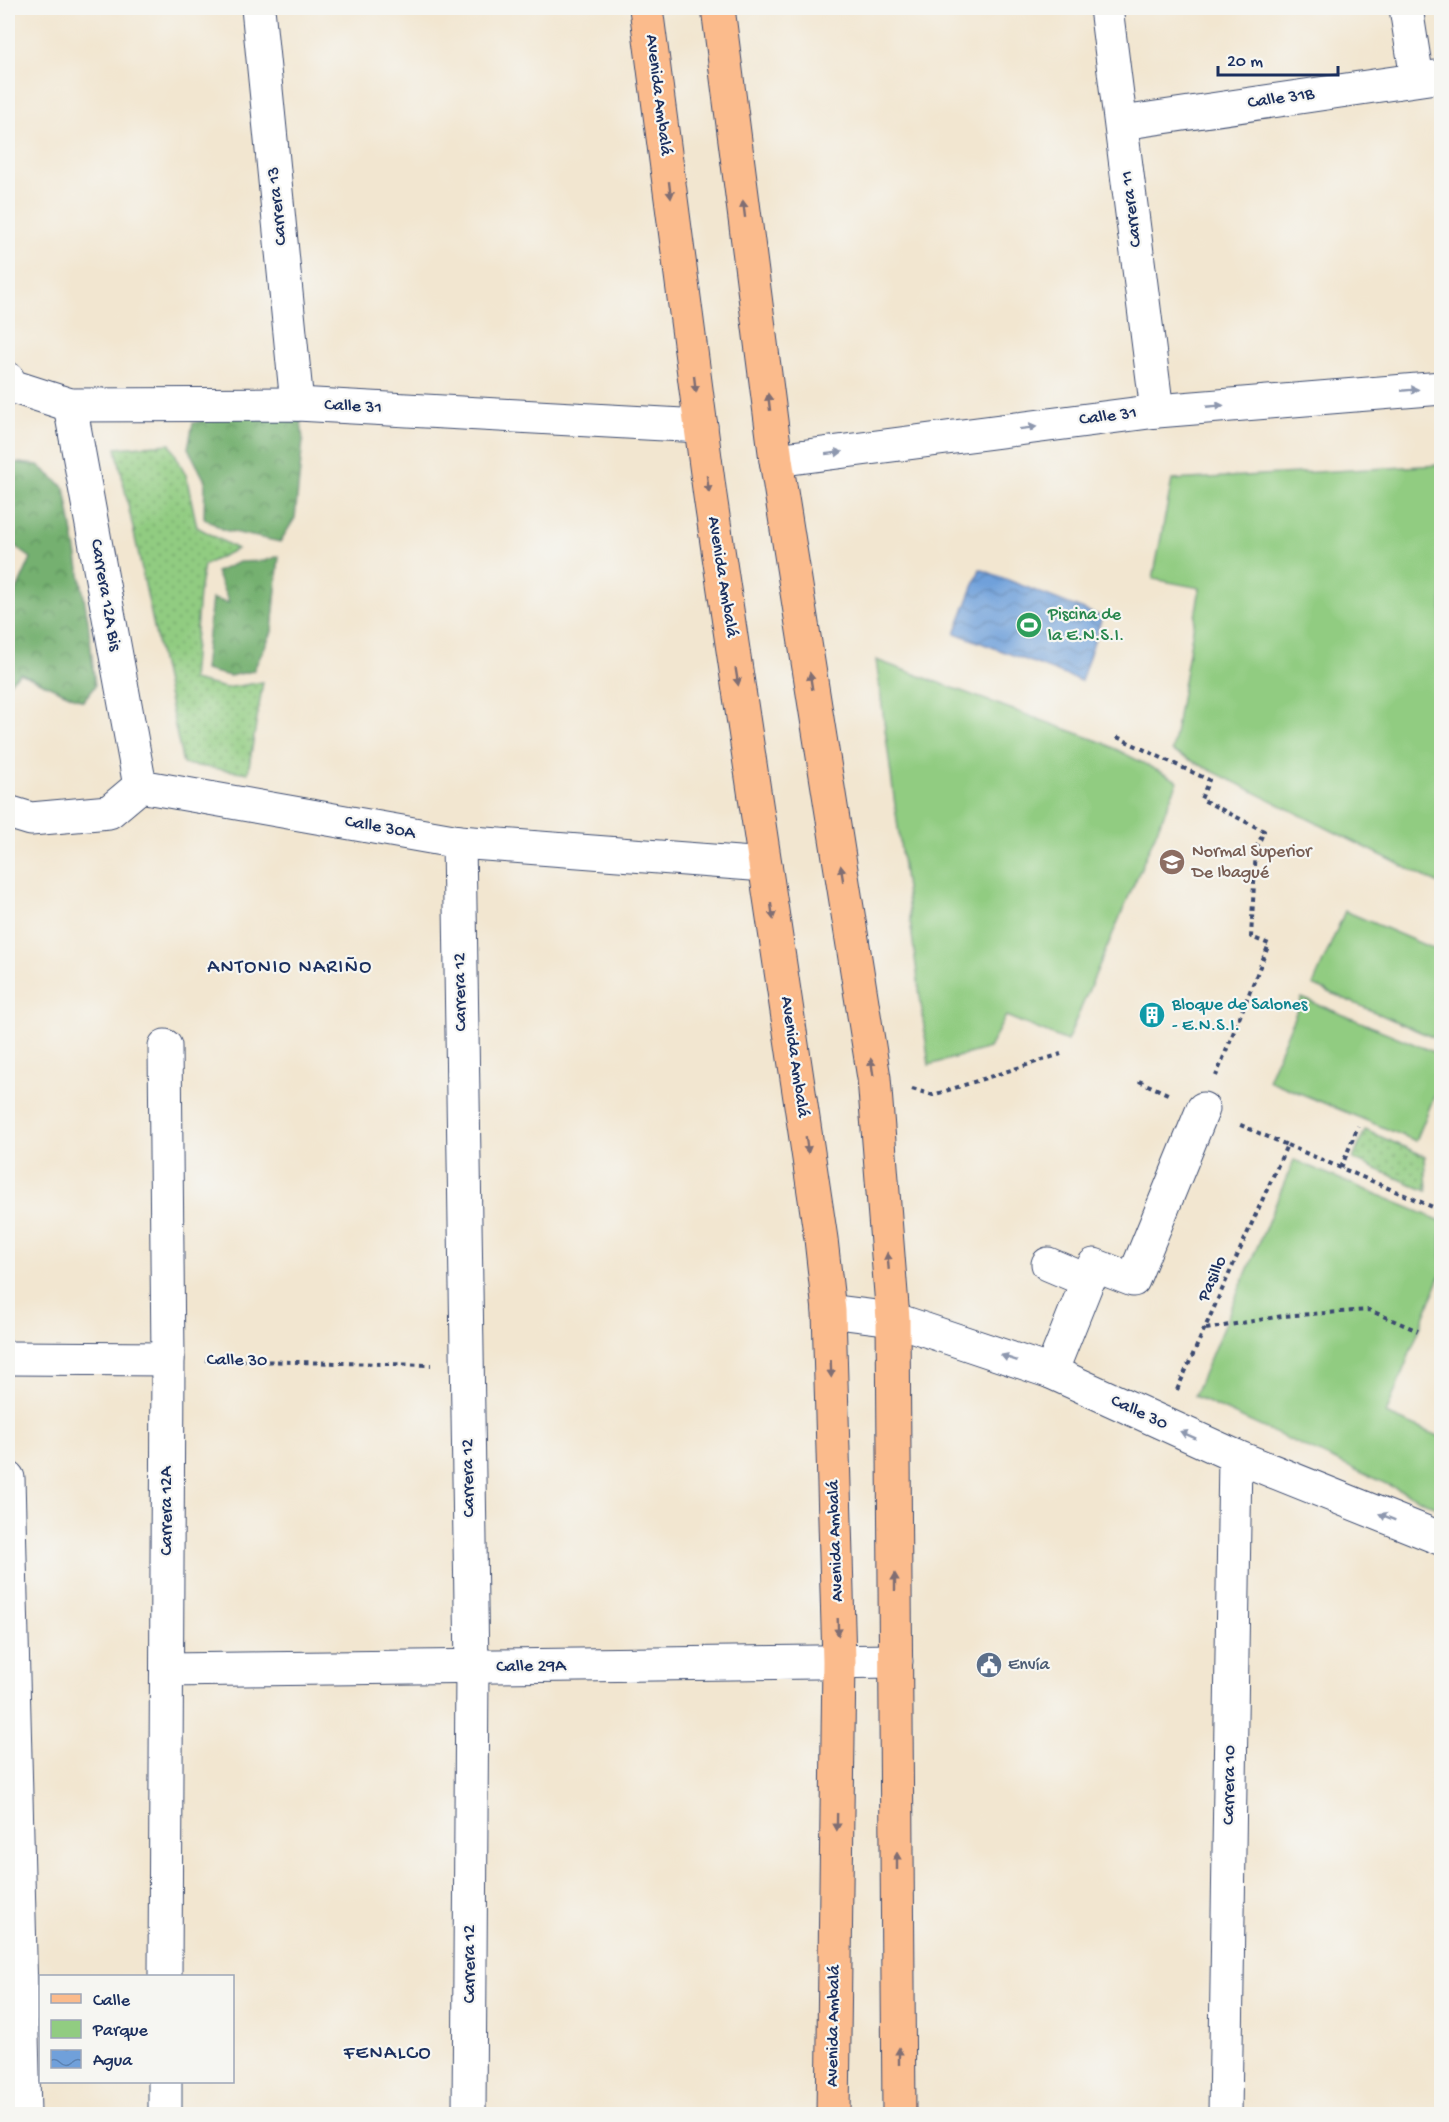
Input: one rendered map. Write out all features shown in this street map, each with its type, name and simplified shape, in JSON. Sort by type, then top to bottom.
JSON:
[{"type":"main road","name":"Avenida Ambalá","points":[[646,8],[701,426],[829,1311],[840,1661],[833,2115]]},
{"type":"main road","points":[[718,8],[776,460],[874,1078],[893,1319],[899,2115]]},
{"type":"street","name":"Carrera 13","points":[[258,8],[297,404]]},
{"type":"street","name":"Carrera 11","points":[[1106,8],[1157,411]]},
{"type":"street","points":[[1406,8],[1429,77]]},
{"type":"street","name":"Calle 31B","points":[[1122,123],[1429,77]]},
{"type":"street","name":"Calle 31","points":[[8,382],[70,405],[297,404],[701,426]]},
{"type":"street","name":"Calle 31","points":[[776,460],[1157,411],[1442,388]]},
{"type":"street","name":"Carrera 12A Bis","points":[[70,405],[140,786]]},
{"type":"street","points":[[8,812],[31,819],[109,812],[140,786]]},
{"type":"street","name":"Calle 30A","points":[[140,786],[459,842],[765,865]]},
{"type":"street","name":"Carrera 12","points":[[459,842],[472,1668],[469,2115]]},
{"type":"street","name":"Carrera 12A","points":[[165,1046],[168,1359],[165,1975]]},
{"type":"street","points":[[1051,1372],[1094,1265],[1133,1280],[1203,1109]]},
{"type":"street","points":[[1048,1264],[1088,1281]]},
{"type":"street","name":"Calle 30","points":[[829,1311],[893,1319],[1051,1372],[1235,1456],[1442,1539]]},
{"type":"street","points":[[8,1358],[168,1359]]},
{"type":"street","name":"Carrera 10","points":[[1225,2115],[1235,1456]]},
{"type":"street","points":[[8,1478],[24,2115]]},
{"type":"street","name":"Calle 29A","points":[[167,1670],[896,1661]]},
{"type":"street","points":[[165,2083],[165,2115]]},
{"type":"path","points":[[1117,737],[1209,780],[1201,799],[1264,831],[1256,849],[1251,937],[1269,945],[1203,1109]]},
{"type":"path","points":[[874,1078],[933,1095],[1061,1054]]},
{"type":"path","points":[[1139,1081],[1442,1211]]},
{"type":"path","points":[[1341,1168],[1358,1126]]},
{"type":"path","name":"Pasillo","points":[[1161,1423],[1206,1329],[1287,1145]]},
{"type":"path","points":[[1206,1329],[1282,1316],[1369,1310],[1418,1331]]},
{"type":"path","name":"Calle 30","points":[[168,1359],[467,1366]]},
{"type":"green space","points":[[300,409],[303,441],[295,518],[280,542],[224,530],[204,518],[205,481],[188,448],[193,423],[222,415]]},
{"type":"green space","points":[[170,444],[186,475],[197,527],[237,549],[204,565],[199,593],[192,680],[226,688],[263,682],[248,773],[183,764],[116,448]]},
{"type":"green space","points":[[8,462],[38,465],[65,488],[88,620],[95,686],[83,701],[20,673],[8,684],[8,610],[31,558],[8,541]]},
{"type":"green space","points":[[1442,465],[1441,885],[1172,751],[1200,588],[1153,579],[1172,480]]},
{"type":"green space","points":[[279,556],[272,632],[253,671],[230,676],[204,670],[212,599],[229,603],[216,572],[239,562],[264,561]]},
{"type":"green space","points":[[876,660],[1104,743],[1178,781],[1067,1041],[1006,1016],[989,1048],[929,1065]]},
{"type":"green space","points":[[1345,911],[1441,952],[1441,1041],[1313,985]]},
{"type":"green space","points":[[1302,998],[1441,1055],[1441,1079],[1416,1141],[1268,1080]]},
{"type":"green space","points":[[1365,1130],[1425,1156],[1427,1191],[1353,1159]]},
{"type":"green space","points":[[1294,1160],[1441,1221],[1441,1274],[1386,1414],[1441,1437],[1441,1509],[1194,1396]]},
{"type":"water","name":"Piscina de la E.N.S.I.","points":[[980,569],[1102,617],[1081,681],[955,633]]},
{"type":"place","name":"Piscina de la E.N.S.I.","points":[[1029,625]]},
{"type":"place","name":"Normal Superior De Ibagué","points":[[1172,862]]},
{"type":"place","name":"Bloque de Salones - E.N.S.I.","points":[[1152,1015]]},
{"type":"place","name":"Envía","points":[[989,1665]]},
{"type":"district","name":"ANTONIO NARIÑO","points":[[290,968]]},
{"type":"district","name":"FENALCO","points":[[388,2054]]}]
